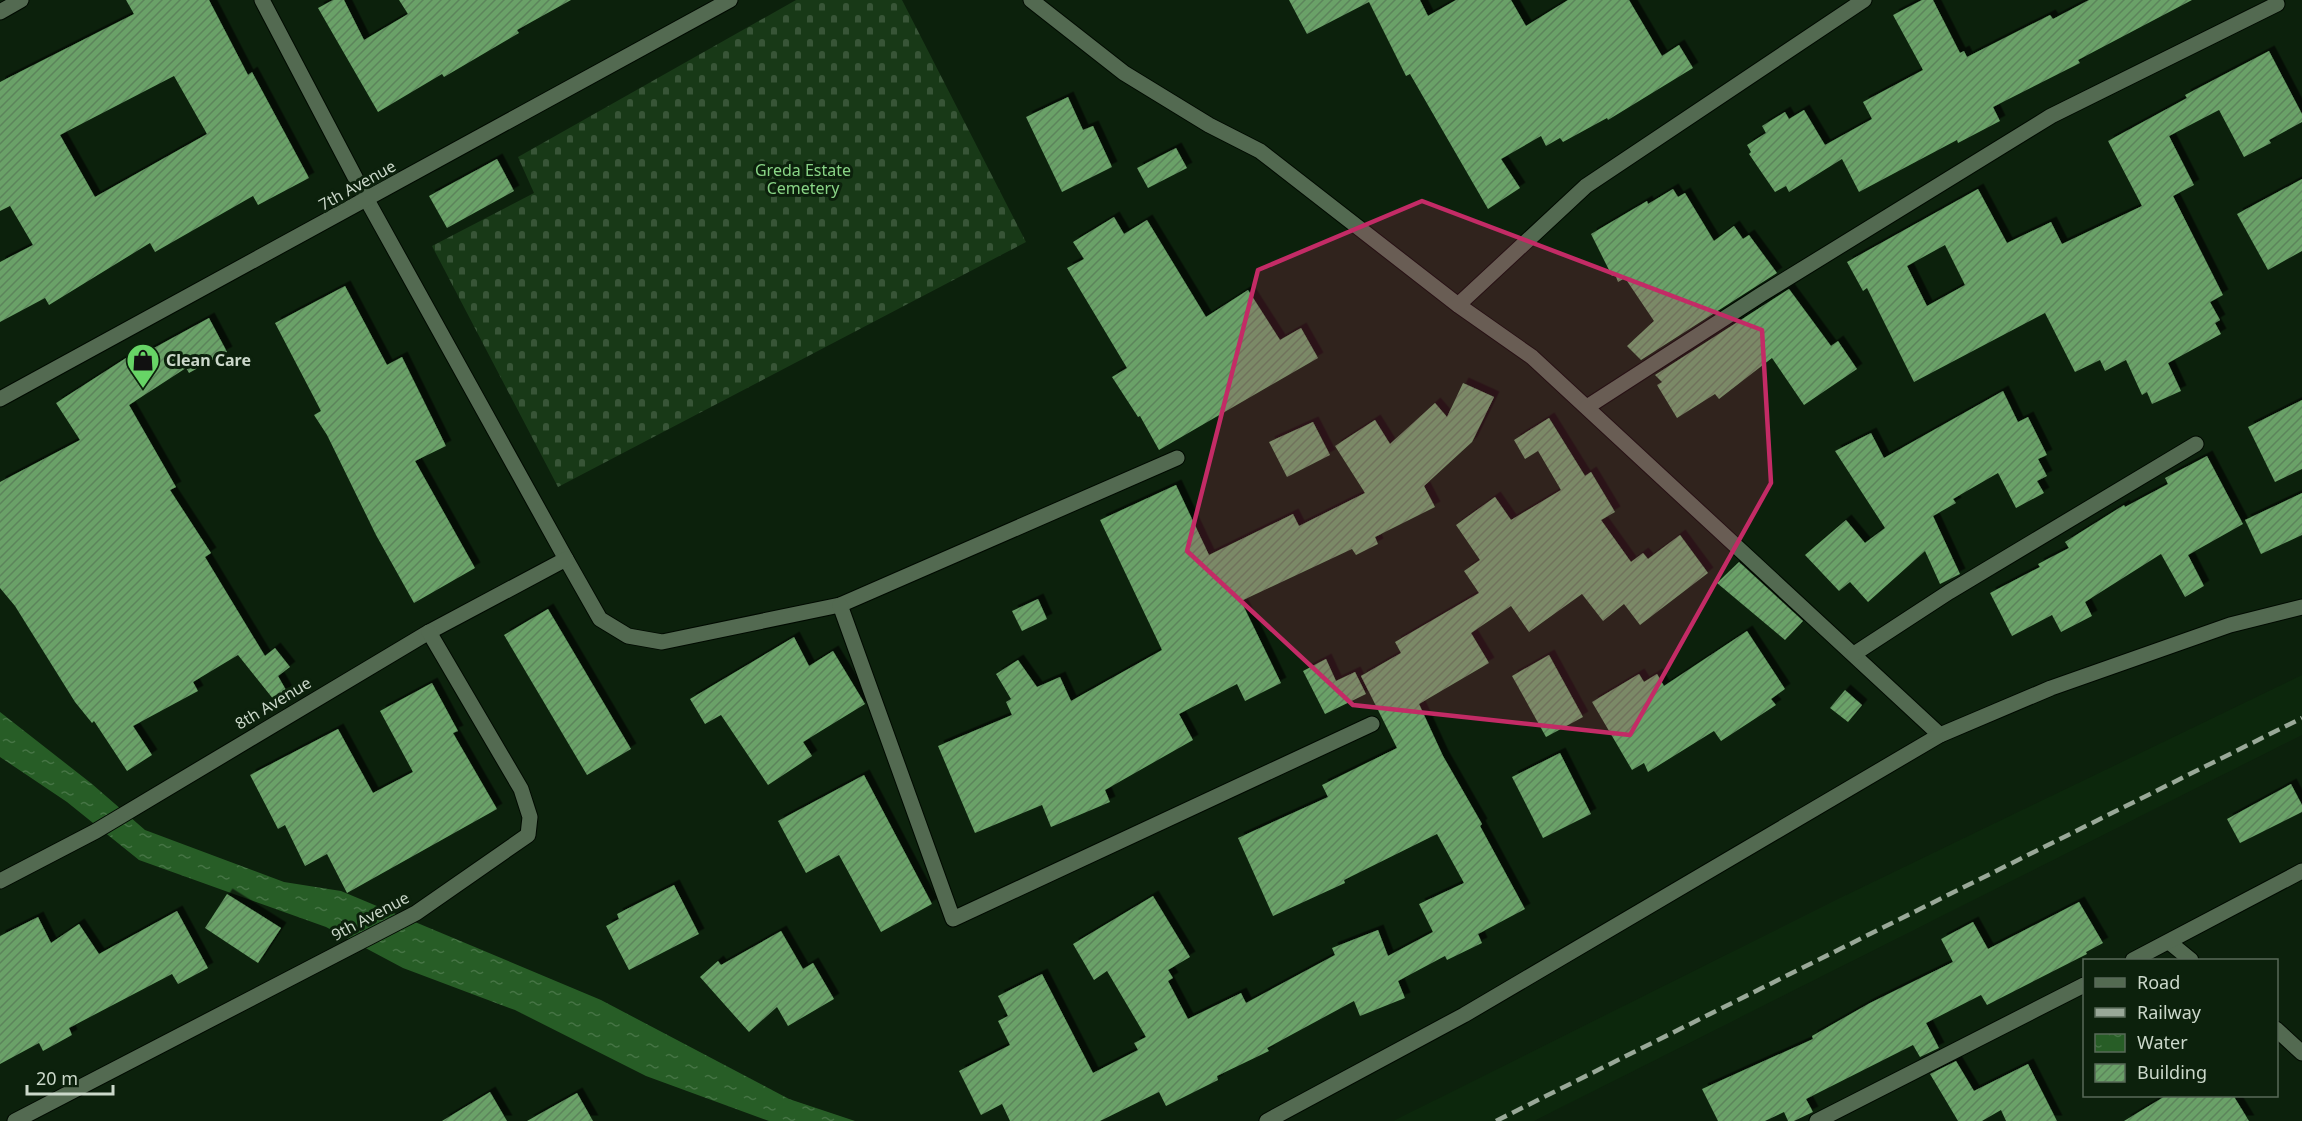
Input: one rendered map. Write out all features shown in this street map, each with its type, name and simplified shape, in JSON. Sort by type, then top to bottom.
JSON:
[{"type":"street","points":[[0,11],[21,0]]},
{"type":"street","points":[[262,0],[367,200],[600,619],[628,636],[662,642],[840,605],[1178,458]]},
{"type":"street","name":"7th Avenue","points":[[0,399],[730,0]]},
{"type":"street","points":[[1031,0],[1125,74],[1209,125],[1260,151],[1458,305],[1532,357],[1940,735]]},
{"type":"street","points":[[1458,305],[1586,186],[1864,0]]},
{"type":"street","points":[[1587,407],[1762,294],[2051,116],[2277,4]]},
{"type":"street","points":[[1854,654],[1948,592],[2196,444]]},
{"type":"street","name":"8th Avenue","points":[[0,880],[96,831],[429,632],[566,559]]},
{"type":"street","points":[[840,605],[954,919],[1372,724]]},
{"type":"street","points":[[1267,1121],[1464,1015],[1940,735],[2062,684],[2230,626],[2302,607]]},
{"type":"street","name":"9th Avenue","points":[[15,1121],[416,914],[528,835],[530,817],[521,789],[429,632]]},
{"type":"street","points":[[2135,959],[2302,872]]},
{"type":"street","points":[[2169,942],[2190,959]]},
{"type":"street","points":[[1817,1121],[2083,986]]},
{"type":"street","points":[[2278,1030],[2302,1053]]},
{"type":"highlighted area","points":[[1422,201],[1762,330],[1771,483],[1630,735],[1353,705],[1187,551],[1258,270]]},
{"type":"shaded area","points":[[2302,675],[2302,735],[1534,1121],[1393,1121],[1840,898]]},
{"type":"green space","name":"Greda Estate Cemetery","points":[[796,0],[902,0],[1026,242],[558,487],[432,246],[534,193],[518,157]]},
{"type":"water","points":[[0,712],[92,784],[145,830],[284,882],[341,891],[601,1000],[789,1099],[855,1121],[769,1121],[646,1076],[515,1010],[403,968],[326,927],[139,860],[67,802],[0,757]]},
{"type":"building","points":[[126,0],[209,0],[248,75],[252,72],[309,178],[258,205],[253,196],[155,252],[150,243],[49,305],[45,298],[0,322],[0,262],[33,245],[10,206],[0,211],[0,82],[134,14]],"holes":[[[174,76],[207,134],[95,197],[60,135]]]},
{"type":"building","points":[[333,0],[344,0],[364,40],[408,14],[399,0],[571,0],[517,30],[519,33],[444,77],[442,74],[378,112],[318,8]]},
{"type":"building","points":[[1289,0],[1420,0],[1428,16],[1456,0],[1511,0],[1526,26],[1568,0],[1629,0],[1662,56],[1679,45],[1693,68],[1608,120],[1607,118],[1563,142],[1560,138],[1546,146],[1541,136],[1501,159],[1520,188],[1488,209],[1410,74],[1406,76],[1369,2],[1307,34]]},
{"type":"building","points":[[1922,0],[1933,0],[1960,53],[1964,51],[1967,57],[2050,15],[2053,19],[2089,0],[2192,0],[2078,60],[2080,63],[1993,107],[2000,121],[1958,143],[1957,140],[1859,192],[1842,159],[1789,192],[1786,186],[1775,192],[1749,154],[1751,152],[1747,145],[1766,133],[1762,126],[1785,112],[1789,119],[1804,110],[1825,145],[1872,119],[1863,102],[1923,70],[1893,15]]},
{"type":"building","points":[[2269,51],[2302,114],[2302,122],[2269,140],[2271,143],[2244,157],[2219,110],[2169,136],[2194,185],[2173,196],[2223,295],[2210,302],[2220,320],[2215,323],[2221,334],[2168,363],[2181,391],[2152,404],[2147,392],[2142,395],[2126,360],[2105,371],[2100,360],[2075,372],[2045,313],[1914,382],[1867,288],[1863,291],[1847,262],[1978,189],[2007,243],[2051,222],[2062,244],[2142,206],[2108,141],[2187,98],[2185,95]],"holes":[[[1945,245],[1965,285],[1927,306],[1907,266]]]},
{"type":"building","points":[[1068,97],[1083,130],[1093,126],[1112,167],[1062,192],[1026,117]]},
{"type":"building","points":[[1176,148],[1187,168],[1148,188],[1137,168]]},
{"type":"building","points":[[497,159],[514,191],[447,228],[429,196]]},
{"type":"building","points":[[2302,179],[2302,251],[2268,270],[2237,214]]},
{"type":"building","points":[[1673,189],[1678,197],[1685,193],[1714,241],[1734,226],[1743,239],[1749,235],[1777,273],[1641,360],[1627,346],[1654,321],[1625,278],[1618,282],[1615,274],[1612,276],[1591,234],[1647,201],[1648,204]]},
{"type":"building","points":[[1114,217],[1124,234],[1147,220],[1206,317],[1248,290],[1280,340],[1301,328],[1318,358],[1159,450],[1140,416],[1138,417],[1112,377],[1127,368],[1067,268],[1084,259],[1073,242]]},
{"type":"building","points":[[345,286],[387,365],[402,357],[446,446],[415,461],[475,568],[414,603],[376,535],[327,435],[314,415],[321,411],[275,323]]},
{"type":"building","points":[[1789,289],[1831,346],[1838,341],[1857,369],[1804,405],[1772,358],[1719,399],[1715,394],[1677,418],[1657,385],[1662,382],[1655,375]]},
{"type":"building","points":[[209,318],[227,352],[189,373],[186,368],[129,405],[176,487],[170,490],[211,553],[205,557],[265,656],[275,648],[290,667],[278,676],[290,697],[278,705],[238,655],[193,682],[198,691],[133,726],[152,755],[127,771],[94,721],[92,723],[75,702],[15,606],[0,588],[0,482],[80,440],[56,403],[140,349],[143,354]]},
{"type":"building","points":[[1463,383],[1494,397],[1472,442],[1424,486],[1435,507],[1375,537],[1378,544],[1356,555],[1352,549],[1241,601],[1281,683],[1245,701],[1237,684],[1179,714],[1193,740],[1105,790],[1110,802],[1051,827],[1042,805],[975,833],[938,746],[1012,715],[1006,702],[1011,699],[996,674],[1018,660],[1037,687],[1060,677],[1071,701],[1162,650],[1100,520],[1176,485],[1209,555],[1293,514],[1299,526],[1365,493],[1335,446],[1375,420],[1390,444],[1435,403],[1447,417]]},
{"type":"building","points":[[2003,391],[2018,422],[2028,417],[2047,455],[2038,459],[2047,476],[2037,481],[2044,493],[2016,508],[1998,473],[1953,499],[1956,503],[1933,516],[1960,574],[1940,584],[1925,551],[1868,602],[1850,582],[1839,591],[1805,555],[1846,520],[1865,543],[1885,528],[1835,451],[1871,433],[1884,458]]},
{"type":"building","points":[[2302,400],[2302,469],[2275,482],[2248,427]]},
{"type":"building","points":[[1549,418],[1585,476],[1591,472],[1615,512],[1601,520],[1631,562],[1643,553],[1648,559],[1680,535],[1708,573],[1640,625],[1624,604],[1603,621],[1582,594],[1529,632],[1511,606],[1471,633],[1489,663],[1419,704],[1443,756],[1482,824],[1480,826],[1525,909],[1478,934],[1482,943],[1447,960],[1445,956],[1398,981],[1405,998],[1360,1016],[1354,1001],[1267,1048],[1269,1051],[1217,1076],[1218,1080],[1166,1106],[1159,1092],[1100,1121],[1010,1121],[1002,1104],[981,1115],[959,1071],[1010,1045],[998,1021],[1008,1016],[998,996],[1042,974],[1093,1073],[1138,1050],[1134,1043],[1146,1037],[1107,971],[1094,980],[1073,944],[1153,896],[1190,957],[1168,970],[1173,978],[1168,981],[1188,1019],[1241,993],[1246,1003],[1335,955],[1332,948],[1378,930],[1388,956],[1433,932],[1419,904],[1464,883],[1437,834],[1344,880],[1345,883],[1273,916],[1238,838],[1328,797],[1322,785],[1397,748],[1361,676],[1401,653],[1395,642],[1479,593],[1464,571],[1480,560],[1456,525],[1495,497],[1511,520],[1561,490],[1538,451],[1525,459],[1514,440]]},
{"type":"building","points":[[1313,422],[1330,455],[1287,477],[1269,442]]},
{"type":"building","points":[[2207,456],[2243,524],[2188,555],[2204,586],[2185,597],[2161,554],[2085,602],[2092,616],[2061,632],[2052,615],[2012,636],[1990,593],[2040,567],[2038,564],[2069,548],[2065,542],[2124,505],[2125,507],[2168,484],[2165,478]]},
{"type":"building","points":[[2302,493],[2302,535],[2261,554],[2245,520]]},
{"type":"building","points":[[1739,562],[1803,621],[1785,640],[1717,583]]},
{"type":"building","points":[[1038,599],[1047,619],[1022,631],[1012,611]]},
{"type":"building","points":[[548,609],[631,749],[587,775],[504,635]]},
{"type":"building","points":[[1747,631],[1785,689],[1771,699],[1776,705],[1721,741],[1714,731],[1648,772],[1644,763],[1632,770],[1592,702],[1639,674],[1644,682],[1657,674],[1664,686]]},
{"type":"building","points":[[794,637],[809,666],[833,651],[865,704],[803,742],[812,756],[768,785],[721,715],[705,724],[690,699]]},
{"type":"building","points":[[1549,655],[1583,717],[1546,737],[1512,676]]},
{"type":"building","points":[[1326,659],[1336,681],[1355,672],[1366,694],[1325,714],[1303,671]]},
{"type":"building","points":[[432,683],[458,731],[453,733],[497,809],[347,893],[327,854],[305,866],[285,825],[278,829],[250,775],[338,729],[373,793],[413,772],[380,711]]},
{"type":"building","points":[[1845,690],[1862,705],[1848,722],[1830,708]]},
{"type":"building","points":[[1560,753],[1591,814],[1543,838],[1512,777]]},
{"type":"building","points":[[864,775],[932,904],[881,932],[839,855],[806,873],[778,821]]},
{"type":"building","points":[[2291,784],[2302,805],[2302,812],[2240,843],[2227,819]]},
{"type":"building","points":[[674,885],[699,934],[629,970],[606,926],[619,919],[617,914]]},
{"type":"building","points":[[227,894],[281,928],[258,963],[205,928]]},
{"type":"building","points":[[2079,902],[2103,943],[2086,952],[2087,954],[1987,1005],[1981,995],[1926,1023],[1939,1048],[1920,1057],[1913,1045],[1806,1099],[1813,1112],[1794,1121],[1788,1121],[1784,1112],[1765,1121],[1718,1121],[1702,1089],[1813,1039],[1812,1036],[1870,1003],[1953,962],[1941,939],[1973,922],[1988,949]]},
{"type":"building","points":[[177,911],[208,968],[178,984],[172,974],[69,1028],[72,1035],[43,1051],[39,1043],[0,1064],[0,936],[38,917],[51,943],[79,924],[99,954]]},
{"type":"building","points":[[781,931],[803,969],[813,963],[834,999],[788,1026],[777,1007],[749,1032],[700,977],[718,961],[721,965]]},
{"type":"building","points":[[1956,1061],[1974,1091],[2028,1064],[2057,1121],[2006,1121],[2001,1110],[1982,1121],[1958,1121],[1930,1074]]},
{"type":"building","points":[[490,1092],[507,1121],[442,1121]]},
{"type":"building","points":[[577,1093],[593,1121],[527,1121]]},
{"type":"building","points":[[2164,1097],[2234,1097],[2249,1121],[2124,1121]]},
{"type":"railway","points":[[1496,1121],[2302,718]]},
{"type":"place","name":"Clean Care","points":[[143,389]]}]
